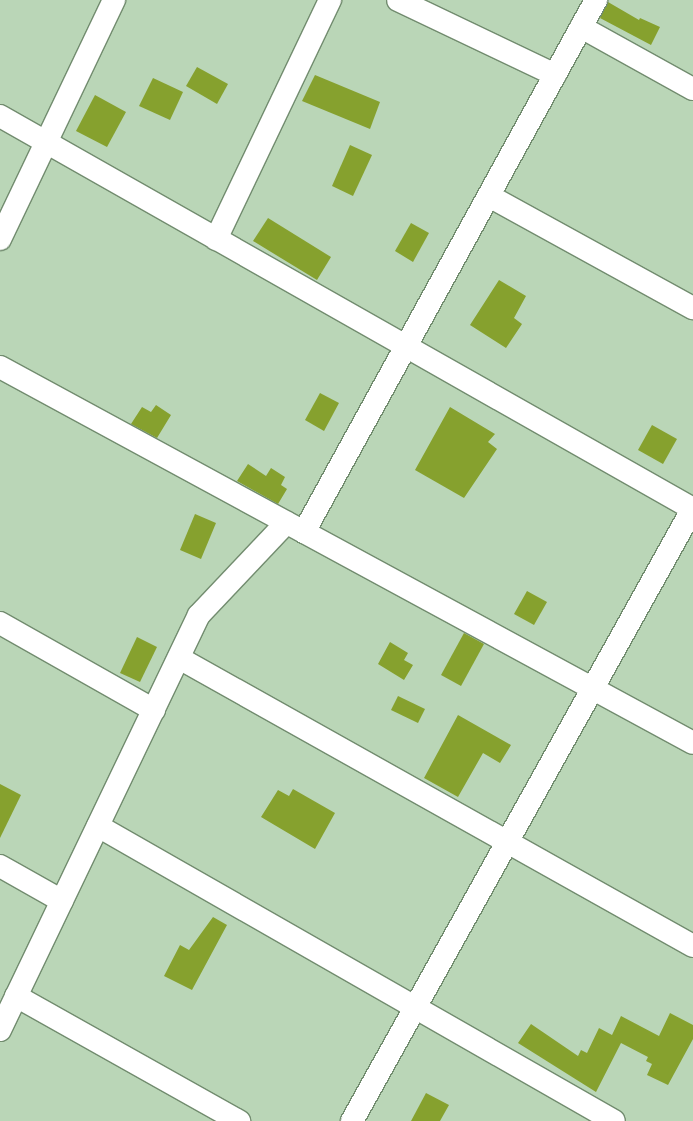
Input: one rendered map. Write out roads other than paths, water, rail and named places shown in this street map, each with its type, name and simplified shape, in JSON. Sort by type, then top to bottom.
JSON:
[{"type":"street","points":[[0,239],[114,0]]},
{"type":"street","points":[[216,239],[330,0]]},
{"type":"street","points":[[398,0],[555,75]]},
{"type":"street","points":[[0,1030],[199,615],[295,527],[406,346],[596,0]]},
{"type":"street","points":[[581,27],[693,89]]},
{"type":"street","points":[[0,116],[693,509],[352,1121]]},
{"type":"street","points":[[489,196],[693,308]]},
{"type":"street","points":[[0,367],[693,743]]},
{"type":"street","points":[[0,623],[154,710]]},
{"type":"street","points":[[179,658],[693,946]]},
{"type":"street","points":[[98,826],[614,1121]]},
{"type":"street","points":[[0,866],[62,901]]},
{"type":"street","points":[[16,996],[239,1121]]}]
